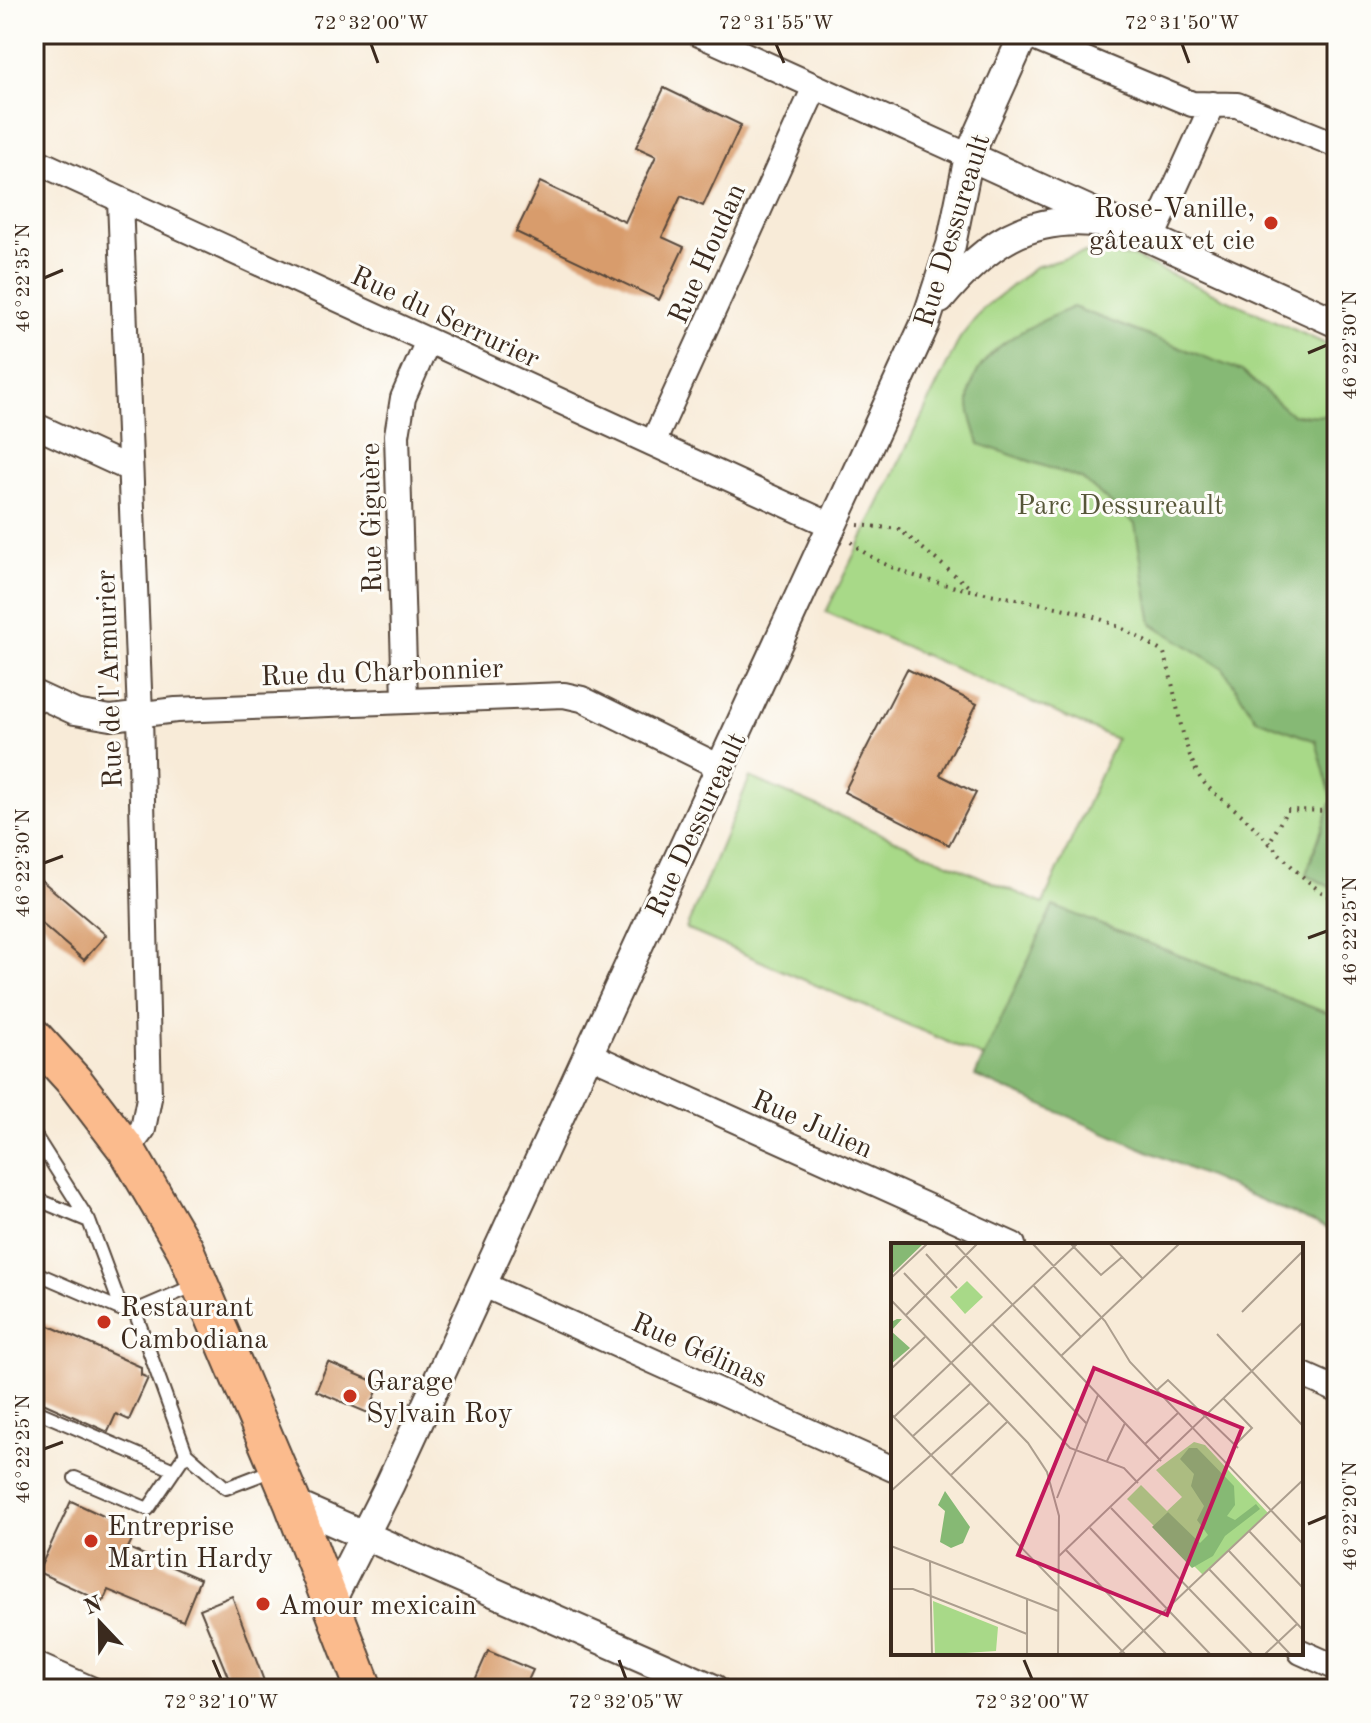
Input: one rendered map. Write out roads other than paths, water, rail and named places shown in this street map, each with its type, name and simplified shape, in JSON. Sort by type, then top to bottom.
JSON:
[{"type":"main road","points":[[34,1037],[75,1082],[127,1150],[173,1227],[201,1283],[293,1504],[364,1689]]},
{"type":"street","points":[[699,34],[1337,323]]},
{"type":"street","points":[[1024,34],[1192,104],[1237,105],[1337,145]]},
{"type":"street","name":"Rue Dessureault","points":[[331,1601],[722,768],[847,531],[932,309],[951,245],[969,156],[1024,34]]},
{"type":"street","name":"Rue Houdan","points":[[653,443],[815,87]]},
{"type":"street","points":[[1140,232],[1213,104]]},
{"type":"street","name":"Rue du Serrurier","points":[[34,160],[847,531]]},
{"type":"street","name":"Rue de l'Armurier","points":[[120,200],[140,715],[149,1098],[143,1129],[127,1150]]},
{"type":"street","points":[[932,309],[980,256],[1011,235],[1066,222],[1140,232]]},
{"type":"street","name":"Rue Giguère","points":[[405,699],[397,435],[400,409],[428,341]]},
{"type":"street","points":[[34,425],[130,469]]},
{"type":"street","name":"Rue du Charbonnier","points":[[34,693],[93,717],[405,699],[573,696],[722,768]]},
{"type":"street","name":"Rue Julien","points":[[588,1054],[1009,1243]]},
{"type":"street","name":"Rue Gélinas","points":[[482,1284],[891,1468]]},
{"type":"street","points":[[1303,1375],[1337,1390]]},
{"type":"street","points":[[293,1504],[714,1689]]},
{"type":"street","points":[[1303,1653],[1337,1668]]},
{"type":"street","points":[[34,1664],[91,1689]]},
{"type":"lane","points":[[34,1134],[89,1221],[186,1453],[226,1488],[278,1468]]},
{"type":"lane","points":[[34,1198],[89,1221]]},
{"type":"lane","points":[[34,1272],[128,1309],[201,1283]]},
{"type":"lane","points":[[34,1410],[174,1470]]},
{"type":"lane","points":[[75,1478],[148,1509],[186,1453]]},
{"type":"place","name":"Rose-Vanille, gâteaux et cie","points":[[1271,223]]},
{"type":"place","name":"Restaurant Cambodiana","points":[[104,1322]]},
{"type":"place","name":"Garage Sylvain Roy","points":[[350,1396]]},
{"type":"place","name":"Entreprise Martin Hardy","points":[[91,1541]]},
{"type":"place","name":"Amour mexicain","points":[[263,1604]]},
{"type":"park label","name":"Parc Dessureault","points":[[1120,504]]}]
